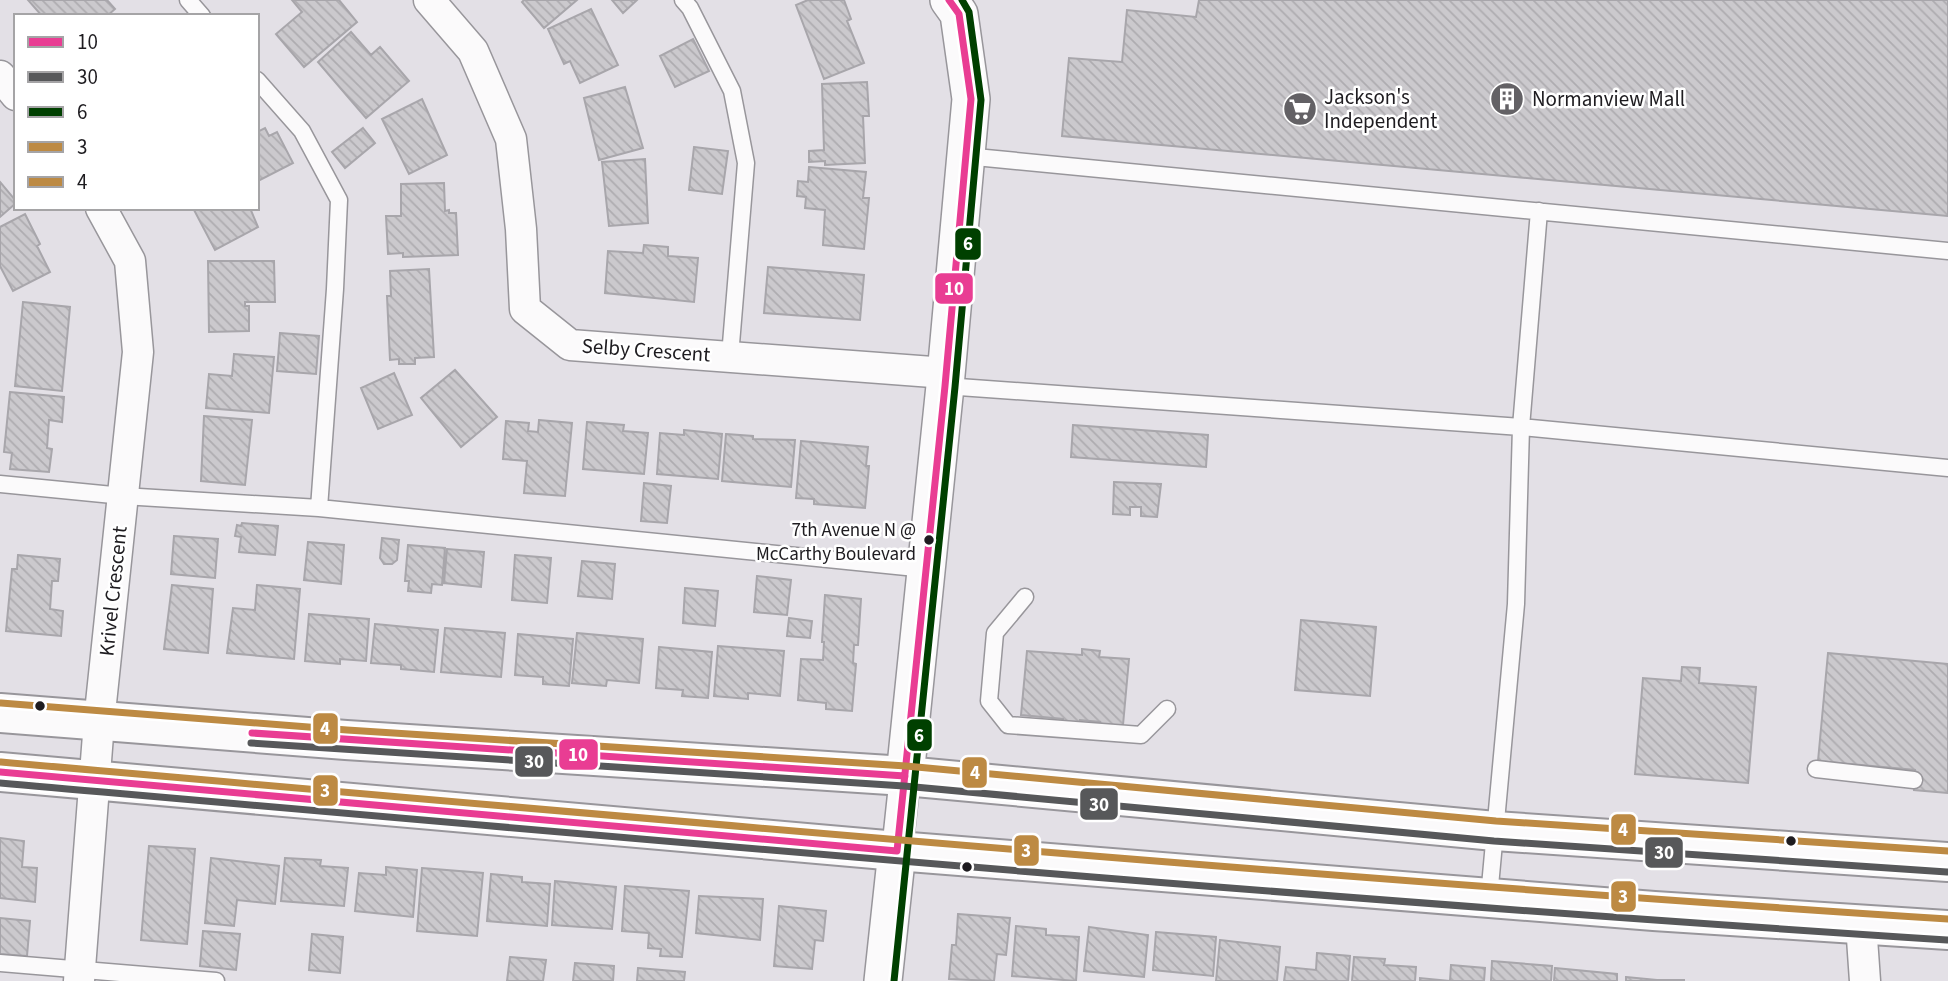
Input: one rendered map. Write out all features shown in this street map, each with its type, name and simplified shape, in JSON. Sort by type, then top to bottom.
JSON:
[{"type":"main road","points":[[0,713],[99,722],[905,776],[1495,831],[1948,862]]},
{"type":"main road","points":[[0,772],[897,851],[1654,911],[1948,930]]},
{"type":"street","name":"Selby Crescent","points":[[429,0],[473,51],[511,139],[521,229],[525,309],[570,345],[730,356],[945,379]]},
{"type":"street","points":[[883,981],[971,99],[961,5]]},
{"type":"street","points":[[0,76],[14,93]]},
{"type":"street","name":"Krivel Crescent","points":[[80,975],[99,722],[138,352],[131,261],[102,210]]},
{"type":"street","points":[[1861,924],[1865,981]]},
{"type":"lane","points":[[188,0],[199,14]]},
{"type":"lane","points":[[683,0],[690,8],[732,91],[746,163],[730,356]]},
{"type":"lane","points":[[259,82],[302,131],[339,200],[319,508]]},
{"type":"lane","points":[[965,156],[1948,251]]},
{"type":"lane","points":[[1489,897],[1516,604],[1521,427],[1539,211]]},
{"type":"lane","points":[[945,379],[1521,427],[1948,468]]},
{"type":"lane","points":[[0,484],[123,496],[319,508],[926,569]]},
{"type":"lane","points":[[1026,597],[995,633],[989,701],[1008,724],[1141,735],[1167,709]]},
{"type":"lane","points":[[1816,769],[1914,780]]},
{"type":"lane","points":[[0,962],[80,975],[216,981]]},
{"type":"building","points":[[28,0],[107,0],[115,9],[109,14],[40,14]]},
{"type":"building","points":[[292,0],[339,0],[357,22],[304,67],[276,34],[302,12]]},
{"type":"building","points":[[577,0],[544,28],[522,2]]},
{"type":"building","points":[[612,0],[637,0],[623,13]]},
{"type":"building","points":[[808,0],[844,0],[851,19],[847,21],[864,63],[824,79],[796,5]]},
{"type":"building","name":"Normanview Mall","points":[[1199,0],[1948,0],[1948,216],[1062,136],[1069,58],[1122,62],[1127,10],[1196,17]]},
{"type":"building","points":[[591,9],[618,65],[580,83],[570,61],[564,64],[548,29]]},
{"type":"building","points":[[351,32],[371,55],[380,47],[409,81],[366,118],[318,62]]},
{"type":"building","points":[[693,39],[709,71],[675,87],[660,56]]},
{"type":"building","points":[[867,82],[869,116],[863,116],[865,163],[825,165],[825,161],[809,162],[809,151],[824,150],[822,84]]},
{"type":"building","points":[[625,87],[643,148],[599,160],[584,98]]},
{"type":"building","points":[[422,99],[447,155],[409,174],[382,119]]},
{"type":"building","points":[[265,128],[269,136],[277,132],[293,163],[260,180],[259,179],[259,131]]},
{"type":"building","points":[[363,128],[375,143],[345,168],[332,152]]},
{"type":"building","points":[[694,147],[728,151],[722,194],[689,190]]},
{"type":"building","points":[[645,159],[648,223],[609,226],[602,162]]},
{"type":"building","points":[[809,167],[866,172],[863,198],[869,198],[864,249],[823,245],[825,210],[805,208],[806,197],[797,196],[798,181],[808,182]]},
{"type":"building","points":[[0,182],[14,199],[14,205],[0,217]]},
{"type":"building","points":[[444,183],[445,211],[456,213],[458,255],[403,257],[403,253],[388,254],[386,216],[401,216],[401,184]]},
{"type":"building","points":[[194,210],[251,210],[258,227],[215,250]]},
{"type":"building","points":[[25,214],[50,272],[13,291],[0,266],[0,227]]},
{"type":"building","points":[[644,245],[668,247],[668,256],[698,258],[694,302],[605,293],[608,251],[643,253]]},
{"type":"building","points":[[208,261],[274,261],[275,302],[245,302],[245,306],[249,306],[249,331],[209,332]]},
{"type":"building","points":[[768,267],[864,275],[860,320],[764,313]]},
{"type":"building","points":[[429,269],[434,357],[415,358],[415,364],[399,364],[399,359],[390,360],[387,296],[391,296],[390,271]]},
{"type":"building","points":[[23,302],[70,307],[62,391],[15,386]]},
{"type":"building","points":[[280,333],[319,336],[316,374],[277,371]]},
{"type":"building","points":[[234,354],[274,357],[269,413],[206,408],[209,374],[232,376]]},
{"type":"building","points":[[455,370],[497,417],[461,447],[421,398]]},
{"type":"building","points":[[394,373],[412,415],[378,429],[361,388]]},
{"type":"building","points":[[10,392],[64,397],[62,422],[49,420],[47,448],[52,449],[49,472],[10,469],[12,453],[4,452]]},
{"type":"building","points":[[204,416],[252,420],[245,485],[201,481]]},
{"type":"building","points":[[539,420],[572,423],[565,496],[524,493],[527,461],[503,459],[506,421],[529,423],[528,431],[538,432]]},
{"type":"building","points":[[587,422],[624,425],[623,431],[648,433],[644,474],[583,469]]},
{"type":"building","points":[[1073,425],[1208,435],[1206,467],[1071,457]]},
{"type":"building","points":[[684,430],[722,434],[718,479],[657,474],[660,433],[684,435]]},
{"type":"building","points":[[726,434],[753,436],[753,439],[795,440],[791,487],[722,481]]},
{"type":"building","points":[[801,441],[868,447],[865,508],[814,504],[814,499],[796,498]]},
{"type":"building","points":[[1114,482],[1161,484],[1157,517],[1141,516],[1141,507],[1130,507],[1130,515],[1113,514]]},
{"type":"building","points":[[644,483],[671,486],[667,523],[641,521]]},
{"type":"building","points":[[242,523],[278,526],[275,555],[239,552],[241,537],[235,536],[237,525],[241,526]]},
{"type":"building","points":[[174,536],[218,539],[215,578],[171,574]]},
{"type":"building","points":[[382,538],[399,540],[397,560],[392,564],[384,564],[380,558]]},
{"type":"building","points":[[308,542],[344,545],[341,584],[304,580]]},
{"type":"building","points":[[408,545],[445,548],[442,585],[432,584],[431,593],[408,591],[409,581],[405,581]]},
{"type":"building","points":[[447,549],[484,552],[481,587],[444,583]]},
{"type":"building","points":[[18,555],[60,559],[58,581],[52,581],[50,609],[63,611],[61,636],[6,631],[12,569],[17,569]]},
{"type":"building","points":[[515,555],[551,558],[547,603],[512,600]]},
{"type":"building","points":[[582,561],[615,564],[612,599],[578,596]]},
{"type":"building","points":[[757,576],[791,580],[787,615],[754,612]]},
{"type":"building","points":[[172,585],[213,589],[208,653],[164,649]]},
{"type":"building","points":[[257,585],[300,589],[294,659],[227,653],[233,608],[255,610]]},
{"type":"building","points":[[685,588],[718,591],[715,626],[683,623]]},
{"type":"building","points":[[825,595],[861,599],[858,645],[854,645],[853,663],[856,664],[852,711],[826,709],[826,703],[798,700],[801,659],[823,660]]},
{"type":"building","points":[[309,614],[369,619],[366,661],[340,659],[340,664],[305,661]]},
{"type":"building","points":[[789,618],[812,621],[810,638],[787,636]]},
{"type":"building","points":[[1301,620],[1376,627],[1370,696],[1295,690]]},
{"type":"building","points":[[375,624],[438,630],[434,672],[401,669],[401,665],[371,663]]},
{"type":"building","points":[[445,628],[505,633],[501,677],[441,672]]},
{"type":"building","points":[[577,633],[643,639],[639,683],[607,680],[606,686],[572,683]]},
{"type":"building","points":[[518,634],[573,639],[569,686],[543,684],[543,677],[515,675]]},
{"type":"building","points":[[718,646],[784,651],[780,696],[748,693],[748,699],[714,696]]},
{"type":"building","points":[[659,647],[712,652],[708,698],[682,696],[683,690],[656,688]]},
{"type":"building","points":[[1082,649],[1100,651],[1099,657],[1129,659],[1121,728],[1099,726],[1100,722],[1080,720],[1079,726],[1062,725],[1063,719],[1021,715],[1027,651],[1082,655]]},
{"type":"building","points":[[1828,653],[1948,664],[1948,793],[1914,790],[1915,770],[1818,761]]},
{"type":"building","points":[[1682,667],[1700,668],[1699,683],[1756,687],[1748,783],[1635,774],[1643,678],[1681,681]]},
{"type":"building","points":[[0,838],[24,841],[22,867],[37,868],[35,902],[0,898]]},
{"type":"building","points":[[149,846],[195,849],[187,944],[141,940]]},
{"type":"building","points":[[211,858],[279,866],[275,904],[237,900],[234,926],[205,923]]},
{"type":"building","points":[[285,858],[321,860],[320,866],[348,868],[344,906],[281,901]]},
{"type":"building","points":[[386,867],[417,870],[413,917],[355,911],[359,873],[386,875]]},
{"type":"building","points":[[422,868],[483,873],[477,936],[417,931]]},
{"type":"building","points":[[491,874],[522,877],[522,882],[550,884],[547,926],[487,921]]},
{"type":"building","points":[[555,881],[616,887],[612,929],[552,925]]},
{"type":"building","points":[[625,886],[689,891],[682,957],[660,956],[661,949],[648,948],[649,933],[622,931]]},
{"type":"building","points":[[699,896],[763,899],[760,940],[696,933]]},
{"type":"building","points":[[779,906],[826,911],[823,941],[815,940],[812,969],[774,966]]},
{"type":"building","points":[[958,914],[1010,918],[1006,955],[997,954],[994,981],[949,979],[952,945],[956,945]]},
{"type":"building","points":[[0,918],[30,921],[27,956],[0,954]]},
{"type":"building","points":[[1016,926],[1046,929],[1046,935],[1079,937],[1076,981],[1012,976]]},
{"type":"building","points":[[1089,927],[1148,935],[1144,977],[1084,971]]},
{"type":"building","points":[[203,931],[240,934],[236,970],[200,966]]},
{"type":"building","points":[[1156,932],[1216,937],[1213,976],[1153,970]]},
{"type":"building","points":[[312,934],[343,937],[340,973],[309,970]]},
{"type":"building","points":[[1220,940],[1280,947],[1277,981],[1216,981]]},
{"type":"building","points":[[1317,953],[1350,956],[1348,981],[1284,981],[1286,967],[1316,970]]},
{"type":"building","points":[[510,957],[546,960],[543,981],[507,981]]},
{"type":"building","points":[[1354,957],[1385,959],[1384,965],[1416,967],[1415,981],[1352,981]]},
{"type":"building","points":[[1492,961],[1552,966],[1551,981],[1491,981]]},
{"type":"building","points":[[575,963],[614,966],[613,981],[573,981]]},
{"type":"building","points":[[1451,965],[1485,968],[1484,981],[1450,981]]},
{"type":"building","points":[[638,968],[685,972],[684,981],[637,981]]},
{"type":"building","points":[[1555,968],[1617,974],[1617,981],[1554,981]]},
{"type":"building","points":[[1626,977],[1657,980],[1685,980],[1626,981]]},
{"type":"building","points":[[1420,978],[1450,981],[1420,981]]},
{"type":"transit line","name":"10","points":[[0,772],[897,851],[945,386],[971,99],[959,14],[949,0]]},
{"type":"transit line","name":"6","points":[[894,981],[955,387],[981,100],[969,12],[962,0]]},
{"type":"transit line","name":"4","points":[[1,703],[347,730],[906,766],[1496,821],[1948,851]]},
{"type":"transit line","name":"10","points":[[252,733],[905,776]]},
{"type":"transit line","name":"30","points":[[251,743],[904,786],[1494,841],[1947,872]]},
{"type":"transit line","name":"3","points":[[1,762],[1217,866],[1948,919]]},
{"type":"transit line","name":"30","points":[[0,783],[1216,887],[1947,940]]},
{"type":"place","name":"Normanview Mall","points":[[1507,99]]},
{"type":"place","name":"Jackson's Independent","points":[[1300,109]]},
{"type":"place","name":"7th Avenue N @ McCarthy Boulevard","points":[[929,540]]}]
